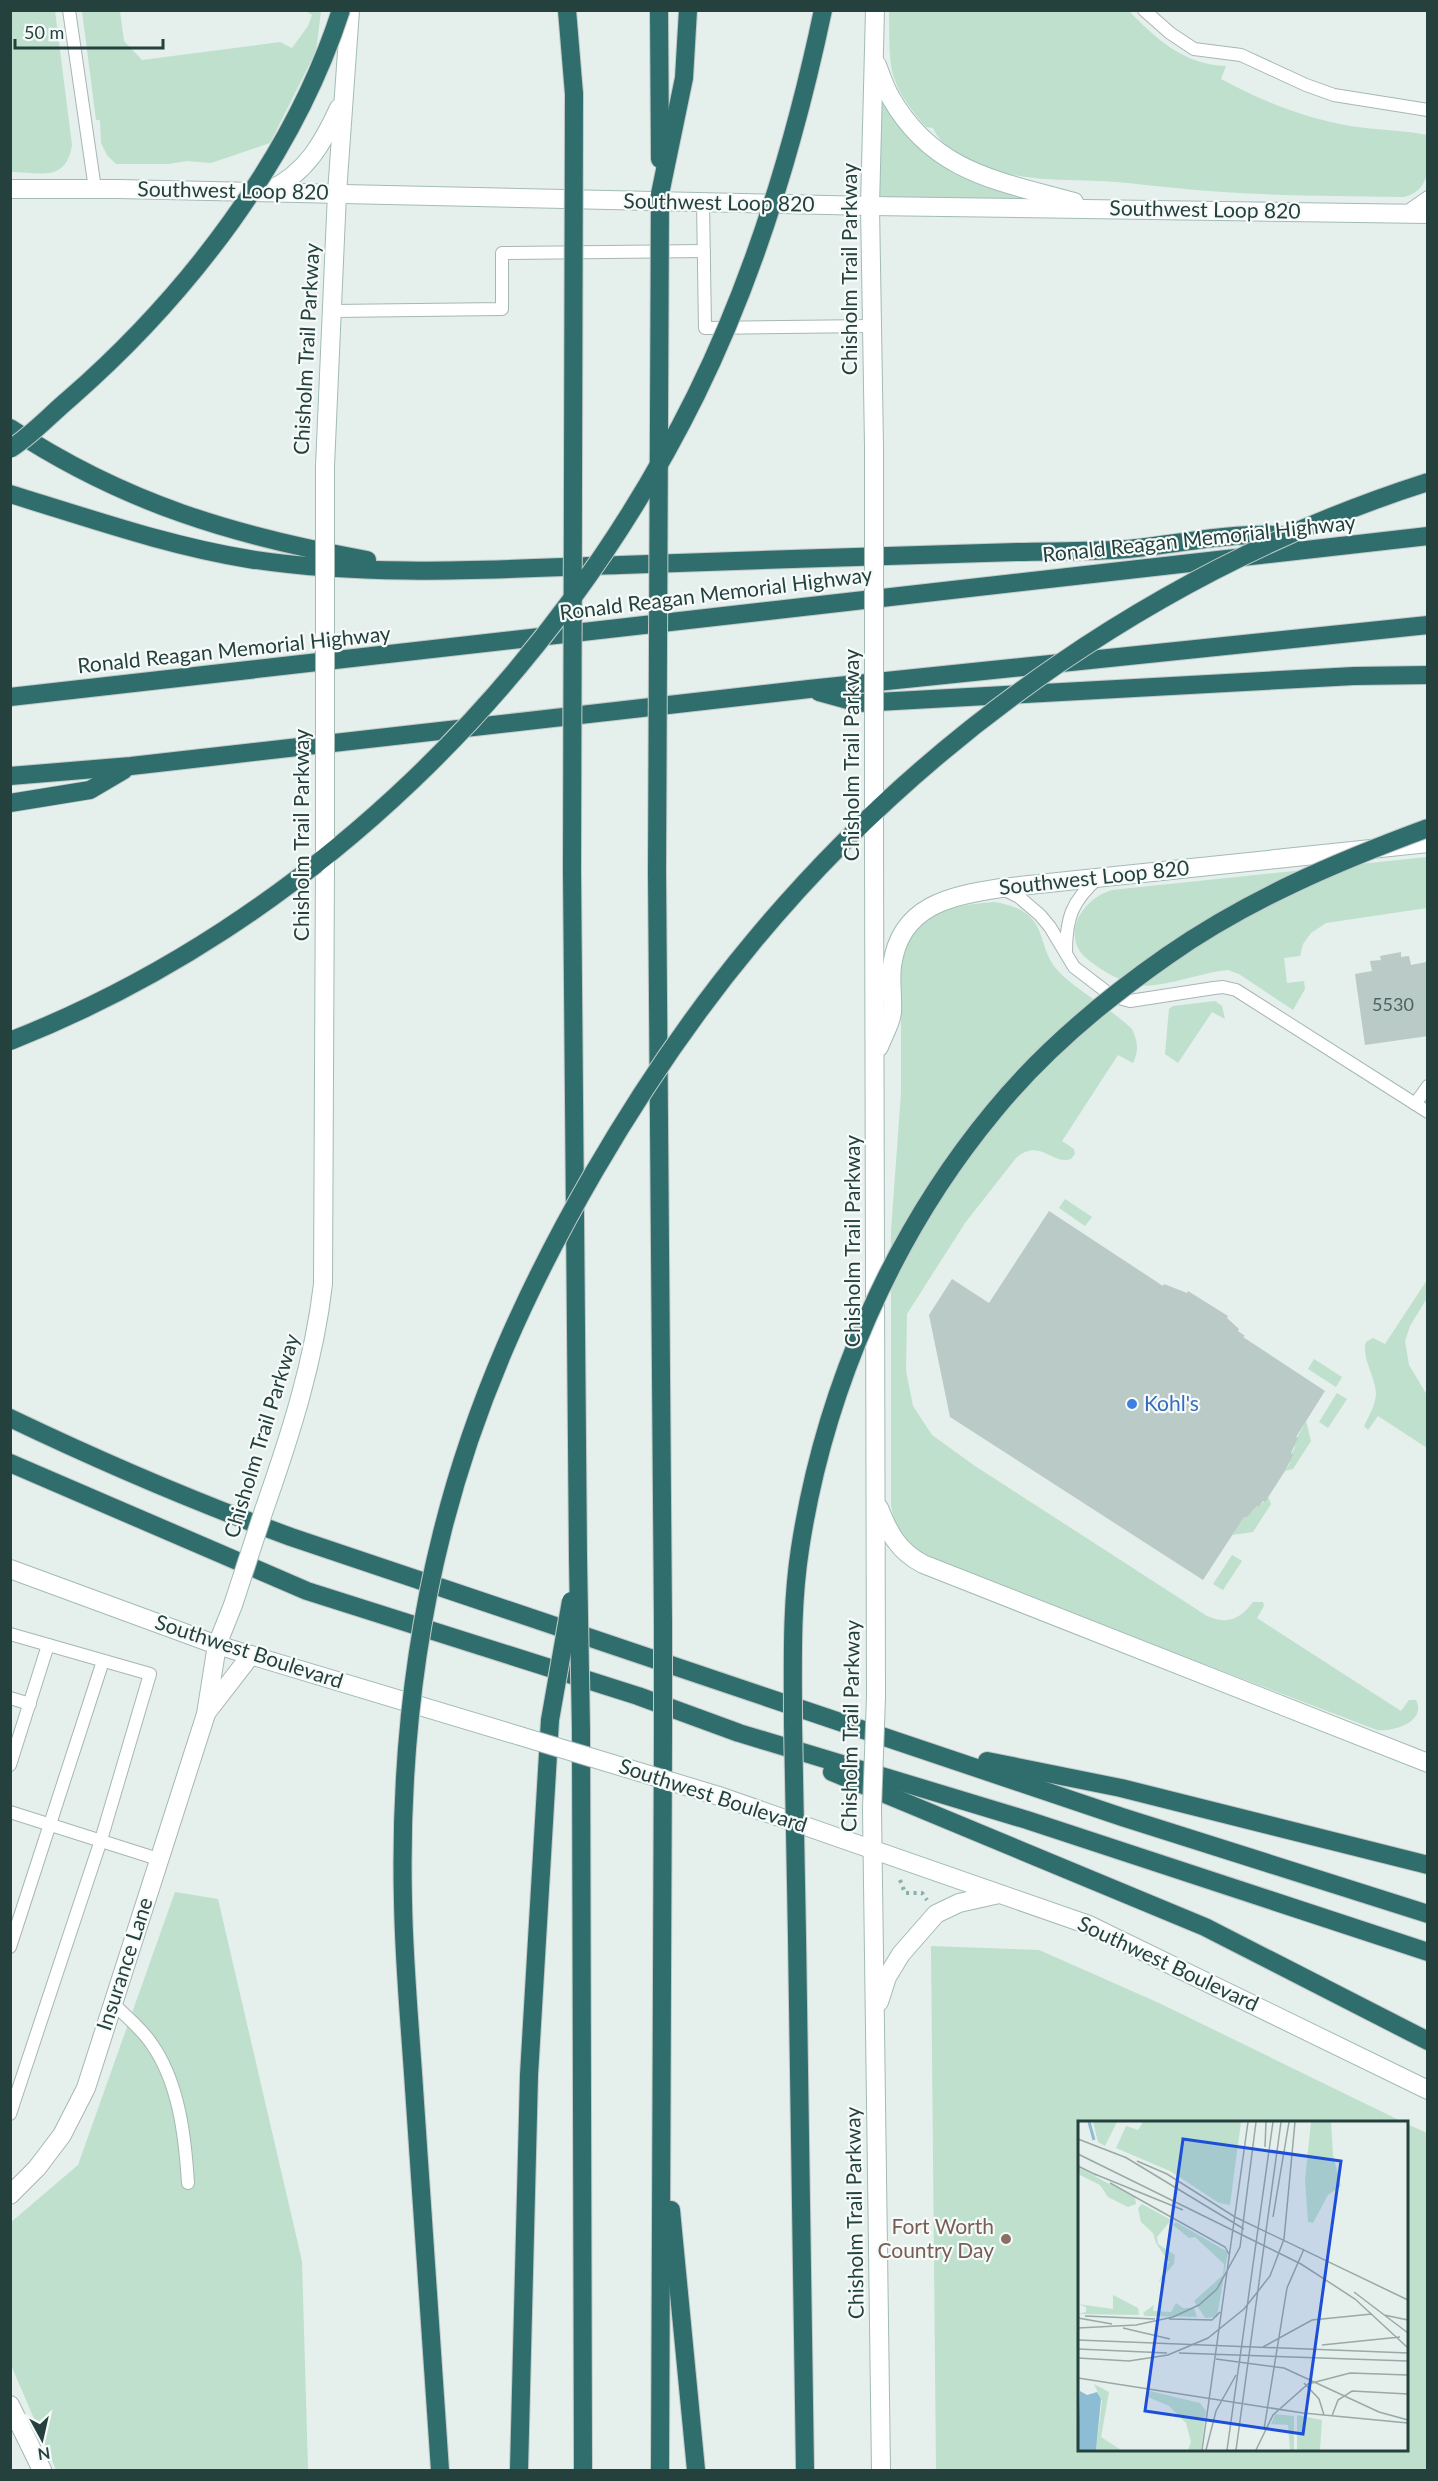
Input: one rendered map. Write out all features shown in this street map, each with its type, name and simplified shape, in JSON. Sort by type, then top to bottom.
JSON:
[{"type":"highway","points":[[10,449],[84,386],[143,330],[229,226],[301,105],[340,10]]},
{"type":"highway","points":[[567,10],[574,94]]},
{"type":"highway","points":[[574,10],[572,870],[581,1731],[583,2470]]},
{"type":"highway","points":[[659,10],[657,872],[663,1624],[660,2470]]},
{"type":"highway","points":[[660,194],[684,78],[688,10]]},
{"type":"highway","points":[[10,1041],[56,1023],[164,968],[271,898],[342,844],[444,748],[525,658],[554,621],[620,526],[645,487],[696,395],[724,332],[776,193],[804,94],[823,10]]},
{"type":"highway","points":[[10,429],[94,477],[189,517],[288,546],[428,572]]},
{"type":"highway","points":[[440,2470],[403,1898],[406,1775],[419,1649],[441,1535],[474,1424],[494,1369],[521,1309],[560,1231],[643,1092],[712,993],[801,887],[888,801],[1000,707],[1088,646],[1185,587],[1304,528],[1363,504],[1428,482]]},
{"type":"highway","points":[[10,494],[202,550],[249,559],[364,570],[428,572],[915,554],[1123,549],[1271,533],[1342,544]]},
{"type":"highway","name":"Ronald Reagan Memorial Highway","points":[[10,697],[1428,536]]},
{"type":"highway","points":[[10,777],[131,766],[809,689],[1428,625]]},
{"type":"highway","points":[[809,689],[859,703],[1354,676],[1428,675]]},
{"type":"highway","points":[[10,803],[90,790],[131,766]]},
{"type":"highway","points":[[805,2470],[793,1619],[800,1548],[810,1497],[829,1422],[848,1366],[882,1287],[944,1179],[993,1112],[1053,1048],[1141,976],[1214,926],[1306,877],[1428,828]]},
{"type":"highway","points":[[10,1418],[82,1452],[229,1515],[291,1537],[1122,1817],[1428,1914]]},
{"type":"highway","points":[[10,1463],[307,1591],[627,1693],[739,1733],[1026,1820],[1428,1952]]},
{"type":"highway","points":[[519,2470],[529,2064],[550,1720],[578,1558]]},
{"type":"highway","points":[[739,1733],[1205,1927],[1428,2041]]},
{"type":"highway","points":[[912,1745],[1121,1788],[1428,1865]]},
{"type":"highway","points":[[660,2104],[696,2470]]},
{"type":"main road","name":"Chisholm Trail Parkway","points":[[217,1645],[233,1605],[271,1491],[308,1370],[319,1321],[322,1284],[325,863],[325,466],[337,193],[350,10]]},
{"type":"main road","name":"Chisholm Trail Parkway","points":[[875,10],[870,206],[874,446],[876,1697],[872,1849],[881,2470]]},
{"type":"main road","points":[[874,58],[891,98],[911,126],[931,146],[958,166],[981,176],[1099,208]]},
{"type":"main road","points":[[267,192],[287,182],[300,172],[330,128],[343,98]]},
{"type":"main road","name":"Southwest Loop 820","points":[[10,189],[337,193],[870,206],[1428,214]]},
{"type":"main road","name":"Southwest Loop 820","points":[[875,1057],[892,1015],[892,967],[897,943],[908,924],[927,908],[948,899],[1001,888],[1428,843]]},
{"type":"main road","points":[[875,1500],[899,1548],[909,1557],[923,1564],[1428,1763]]},
{"type":"main road","name":"Southwest Boulevard","points":[[19,1571],[217,1645],[719,1796],[1089,1925],[1428,2090]]},
{"type":"main road","name":"Insurance Lane","points":[[10,2196],[37,2168],[62,2135],[86,2088],[206,1714],[217,1645]]},
{"type":"main road","name":"Insurance Lane","points":[[206,1714],[251,1655]]},
{"type":"main road","points":[[874,2015],[887,1977],[901,1954],[936,1914],[959,1903],[999,1894]]},
{"type":"main road","points":[[10,2405],[42,2470]]},
{"type":"lane","points":[[69,10],[94,189]]},
{"type":"lane","points":[[1144,10],[1170,33],[1194,49],[1241,55],[1306,86],[1334,94],[1428,110]]},
{"type":"lane","points":[[1405,213],[1428,197]]},
{"type":"lane","points":[[703,202],[705,328],[872,326]]},
{"type":"lane","points":[[332,311],[502,309],[501,254],[704,251]]},
{"type":"lane","points":[[1066,955],[1066,934],[1070,912],[1084,890],[1100,877]]},
{"type":"lane","points":[[1001,888],[1019,897],[1040,915],[1050,927],[1074,967],[1108,993],[1130,1001],[1214,988],[1236,990],[1428,1112]]},
{"type":"lane","points":[[1415,1104],[1428,1086]]},
{"type":"lane","points":[[10,1634],[150,1674],[100,1840],[10,2114]]},
{"type":"lane","points":[[10,1766],[48,1645]]},
{"type":"lane","points":[[10,1947],[103,1661]]},
{"type":"lane","points":[[10,1698],[30,1704]]},
{"type":"lane","points":[[10,1812],[158,1859]]},
{"type":"lane","points":[[112,2003],[150,2041],[168,2069],[185,2141],[188,2183]]},
{"type":"path","points":[[900,1880],[904,1893],[922,1893],[931,1906]]},
{"type":"green space","points":[[11,10],[55,11],[72,145],[64,165],[50,173],[11,172]]},
{"type":"green space","points":[[82,11],[120,11],[124,41],[142,60],[280,42],[292,48],[308,26],[312,15],[306,11],[321,11],[316,51],[270,143],[211,163],[187,161],[168,164],[116,164],[107,155],[101,143],[100,120],[96,120]]},
{"type":"green space","points":[[889,11],[1129,11],[1172,49],[1197,61],[1226,66],[1221,79],[1268,101],[1333,123],[1427,135],[1427,173],[1420,188],[1413,194],[1403,197],[1224,192],[1117,182],[1046,179],[1004,173],[953,151],[933,128],[926,127],[903,97],[893,74]]},
{"type":"green space","points":[[874,58],[891,98],[959,166],[1099,208],[870,206]]},
{"type":"green space","points":[[1427,857],[1427,908],[1326,923],[1311,933],[1303,944],[1300,956],[1284,958],[1287,983],[1304,981],[1305,989],[1293,1010],[1239,974],[1228,970],[1158,985],[1137,985],[1123,981],[1089,961],[1079,950],[1075,940],[1077,921],[1081,913],[1095,899],[1112,890]]},
{"type":"green space","points":[[994,902],[1013,907],[1035,922],[1053,964],[1070,982],[1132,1029],[1137,1042],[1137,1050],[1133,1063],[1118,1055],[1062,1141],[1074,1149],[1075,1154],[1071,1159],[1058,1159],[1032,1150],[1016,1158],[965,1223],[907,1314],[906,1371],[913,1406],[932,1435],[975,1466],[1207,1616],[1221,1620],[1233,1619],[1243,1613],[1253,1602],[1263,1602],[1264,1606],[1257,1618],[1401,1711],[1409,1700],[1416,1700],[1417,1714],[1407,1724],[1377,1730],[929,1559],[909,1542],[900,1530],[891,1505],[891,1231],[901,1093],[901,965],[906,948],[923,923],[947,910]]},
{"type":"green space","points":[[1215,1001],[1222,1006],[1225,1019],[1212,1012],[1178,1063],[1165,1054],[1169,1009],[1173,1006]]},
{"type":"green space","points":[[1065,1199],[1092,1217],[1085,1226],[1059,1208]]},
{"type":"green space","points":[[1427,1280],[1427,1298],[1410,1326],[1405,1341],[1409,1365],[1427,1395],[1427,1448],[1378,1416],[1368,1430],[1364,1426],[1376,1394],[1365,1354],[1366,1342],[1373,1338],[1385,1344]]},
{"type":"green space","points":[[1314,1359],[1342,1377],[1336,1387],[1308,1369]]},
{"type":"green space","points":[[1337,1393],[1347,1399],[1328,1428],[1319,1422]]},
{"type":"green space","points":[[1306,1421],[1311,1441],[1293,1469],[1285,1471],[1295,1447],[1293,1445]]},
{"type":"green space","points":[[1268,1497],[1271,1504],[1253,1532],[1232,1535],[1244,1517],[1246,1518]]},
{"type":"green space","points":[[1232,1555],[1242,1561],[1223,1590],[1213,1584]]},
{"type":"green space","points":[[175,1892],[218,1899],[302,2261],[308,2470],[56,2470],[11,2365],[10,2223],[78,2165]]},
{"type":"green space","name":"Fort Worth Country Day","points":[[931,1946],[1039,1950],[1159,2003],[1401,2121],[1078,2121],[1078,2451],[1408,2451],[1408,2124],[1427,2133],[1427,2470],[936,2470]]},
{"type":"building","points":[[1401,952],[1401,957],[1409,956],[1411,965],[1426,962],[1428,1036],[1365,1045],[1355,974],[1372,971],[1370,961],[1381,960],[1380,956]]},
{"type":"building","name":"Kohl's","points":[[1049,1211],[1163,1286],[1164,1284],[1187,1293],[1188,1291],[1228,1316],[1227,1318],[1239,1329],[1238,1331],[1245,1336],[1243,1337],[1325,1391],[1296,1437],[1298,1438],[1291,1453],[1293,1455],[1265,1502],[1257,1506],[1246,1518],[1244,1517],[1203,1580],[950,1417],[929,1315],[952,1279],[989,1303]]},
{"type":"place","name":"Kohl's","points":[[1132,1404]]},
{"type":"place","name":"Fort Worth Country Day","points":[[1006,2239]]}]
